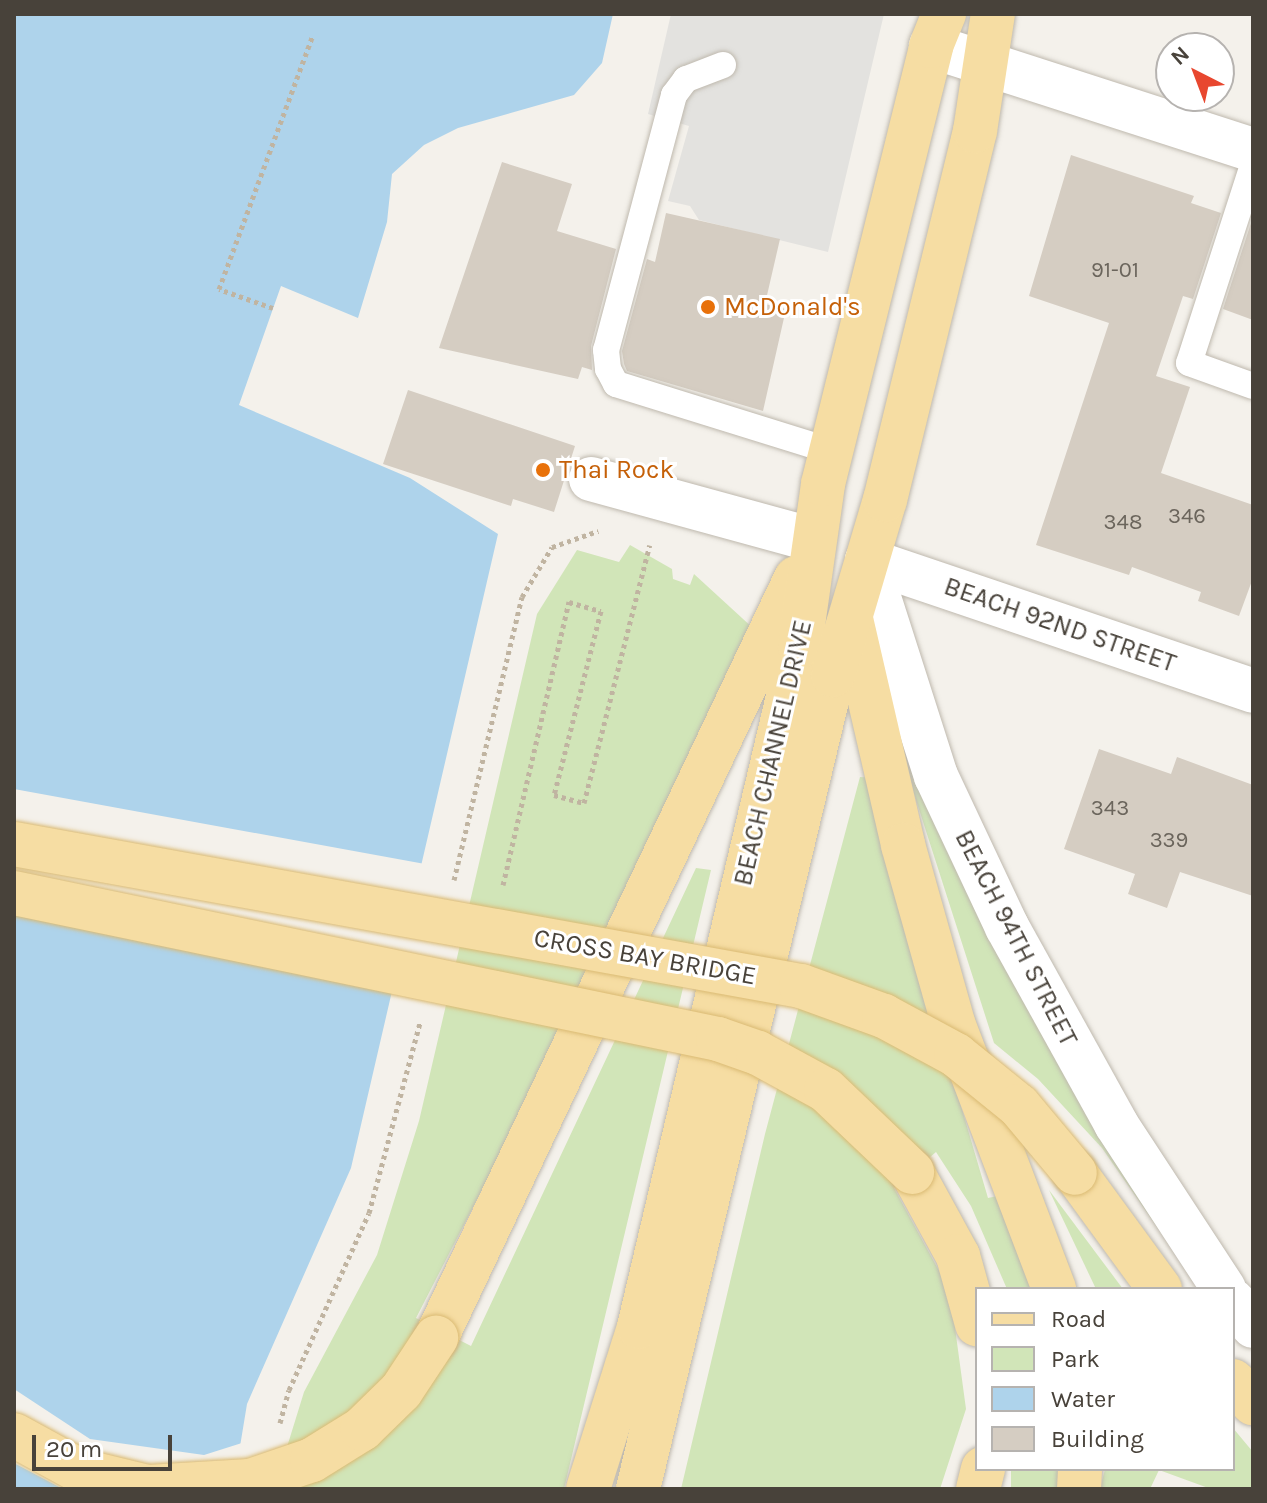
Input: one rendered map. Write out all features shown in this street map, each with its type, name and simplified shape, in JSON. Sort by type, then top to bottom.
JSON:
[{"type":"main road","name":"BEACH CHANNEL DRIVE","points":[[638,1489],[850,615],[867,560],[989,60],[993,14]]},
{"type":"main road","name":"BEACH CHANNEL DRIVE","points":[[588,1489],[653,1265],[800,646],[814,540],[831,451],[938,30]]},
{"type":"main road","points":[[14,1435],[78,1470],[148,1487],[250,1481],[312,1460],[362,1429],[401,1391],[436,1338],[814,540]]},
{"type":"main road","points":[[850,615],[903,845],[949,1011],[1053,1287]]},
{"type":"main road","name":"CROSS BAY BRIDGE","points":[[14,844],[801,986],[884,1016],[956,1055],[1019,1106],[1075,1173],[1159,1287]]},
{"type":"main road","points":[[14,893],[718,1039],[758,1053],[826,1090],[912,1172],[958,1256],[975,1317]]},
{"type":"main road","points":[[1235,1383],[1253,1403]]},
{"type":"street","points":[[938,30],[989,60],[1253,150]]},
{"type":"street","points":[[591,479],[814,540]]},
{"type":"street","name":"BEACH 92ND STREET","points":[[867,560],[1253,691]]},
{"type":"street","name":"BEACH 94TH STREET","points":[[867,560],[936,776],[1007,927],[1094,1088],[1223,1287]]},
{"type":"street","points":[[1235,1304],[1253,1326]]},
{"type":"lane","points":[[723,65],[686,79],[674,95],[606,350],[608,369],[616,384],[831,451]]},
{"type":"lane","points":[[1253,165],[1189,363],[1253,386]]},
{"type":"path","points":[[273,308],[219,289],[312,37]]},
{"type":"path","points":[[502,892],[569,602],[601,611],[554,795],[584,803],[650,545]]},
{"type":"green space","points":[[630,545],[672,569],[673,579],[690,585],[694,574],[754,629],[536,1085],[416,1318],[471,1346],[696,868],[711,870],[564,1489],[274,1489],[304,1392],[377,1255],[419,1121],[537,614],[577,550],[619,562]]},
{"type":"green space","points":[[911,743],[1199,1287],[1102,1148],[1038,1079],[994,1043],[900,750]]},
{"type":"green space","points":[[860,777],[876,778],[897,888],[988,1198],[1002,1195],[1031,1287],[1006,1287],[971,1206],[936,1152],[894,1188],[950,1291],[966,1409],[940,1489],[681,1489],[765,1134]]},
{"type":"green space","points":[[1049,1190],[1122,1287],[1095,1287]]},
{"type":"green space","points":[[1235,1430],[1253,1452],[1253,1489],[1211,1489],[1162,1471],[1235,1471]]},
{"type":"green space","points":[[1011,1471],[1059,1471],[1059,1489],[1011,1489]]},
{"type":"green space","points":[[1104,1471],[1159,1471],[1150,1489],[1100,1489]]},
{"type":"shaded area","points":[[671,14],[884,14],[828,252],[699,220],[690,206],[668,201],[689,126],[648,114]]},
{"type":"water","points":[[14,14],[613,14],[602,63],[574,95],[458,128],[424,145],[392,174],[387,222],[358,318],[281,286],[239,405],[410,478],[498,534],[351,1168],[247,1404],[233,1489],[14,1489]]},
{"type":"pier","points":[[14,789],[425,864],[395,993],[14,912]]},
{"type":"pier","points":[[14,1389],[90,1439],[204,1455],[245,1442],[237,1489],[63,1489],[14,1463]]},
{"type":"building","points":[[1071,155],[1194,196],[1191,203],[1221,213],[1193,299],[1183,296],[1156,376],[1190,387],[1161,473],[1253,505],[1253,578],[1239,616],[1198,601],[1201,592],[1132,567],[1129,575],[1036,545],[1109,323],[1029,296]]},
{"type":"building","points":[[502,162],[572,184],[557,231],[616,249],[591,346],[592,370],[582,367],[578,379],[439,348]]},
{"type":"building","name":"McDonald's","points":[[666,213],[780,239],[765,304],[786,309],[763,411],[627,371],[622,351],[647,259],[655,262]]},
{"type":"building","points":[[1253,224],[1253,320],[1223,309]]},
{"type":"building","points":[[408,390],[575,446],[554,512],[513,499],[511,506],[383,464]]},
{"type":"building","points":[[1099,749],[1171,774],[1177,757],[1253,785],[1253,896],[1180,872],[1167,908],[1128,894],[1135,874],[1064,849]]},
{"type":"place","name":"McDonald's","points":[[708,307]]},
{"type":"place","name":"Thai Rock","points":[[543,470]]}]
